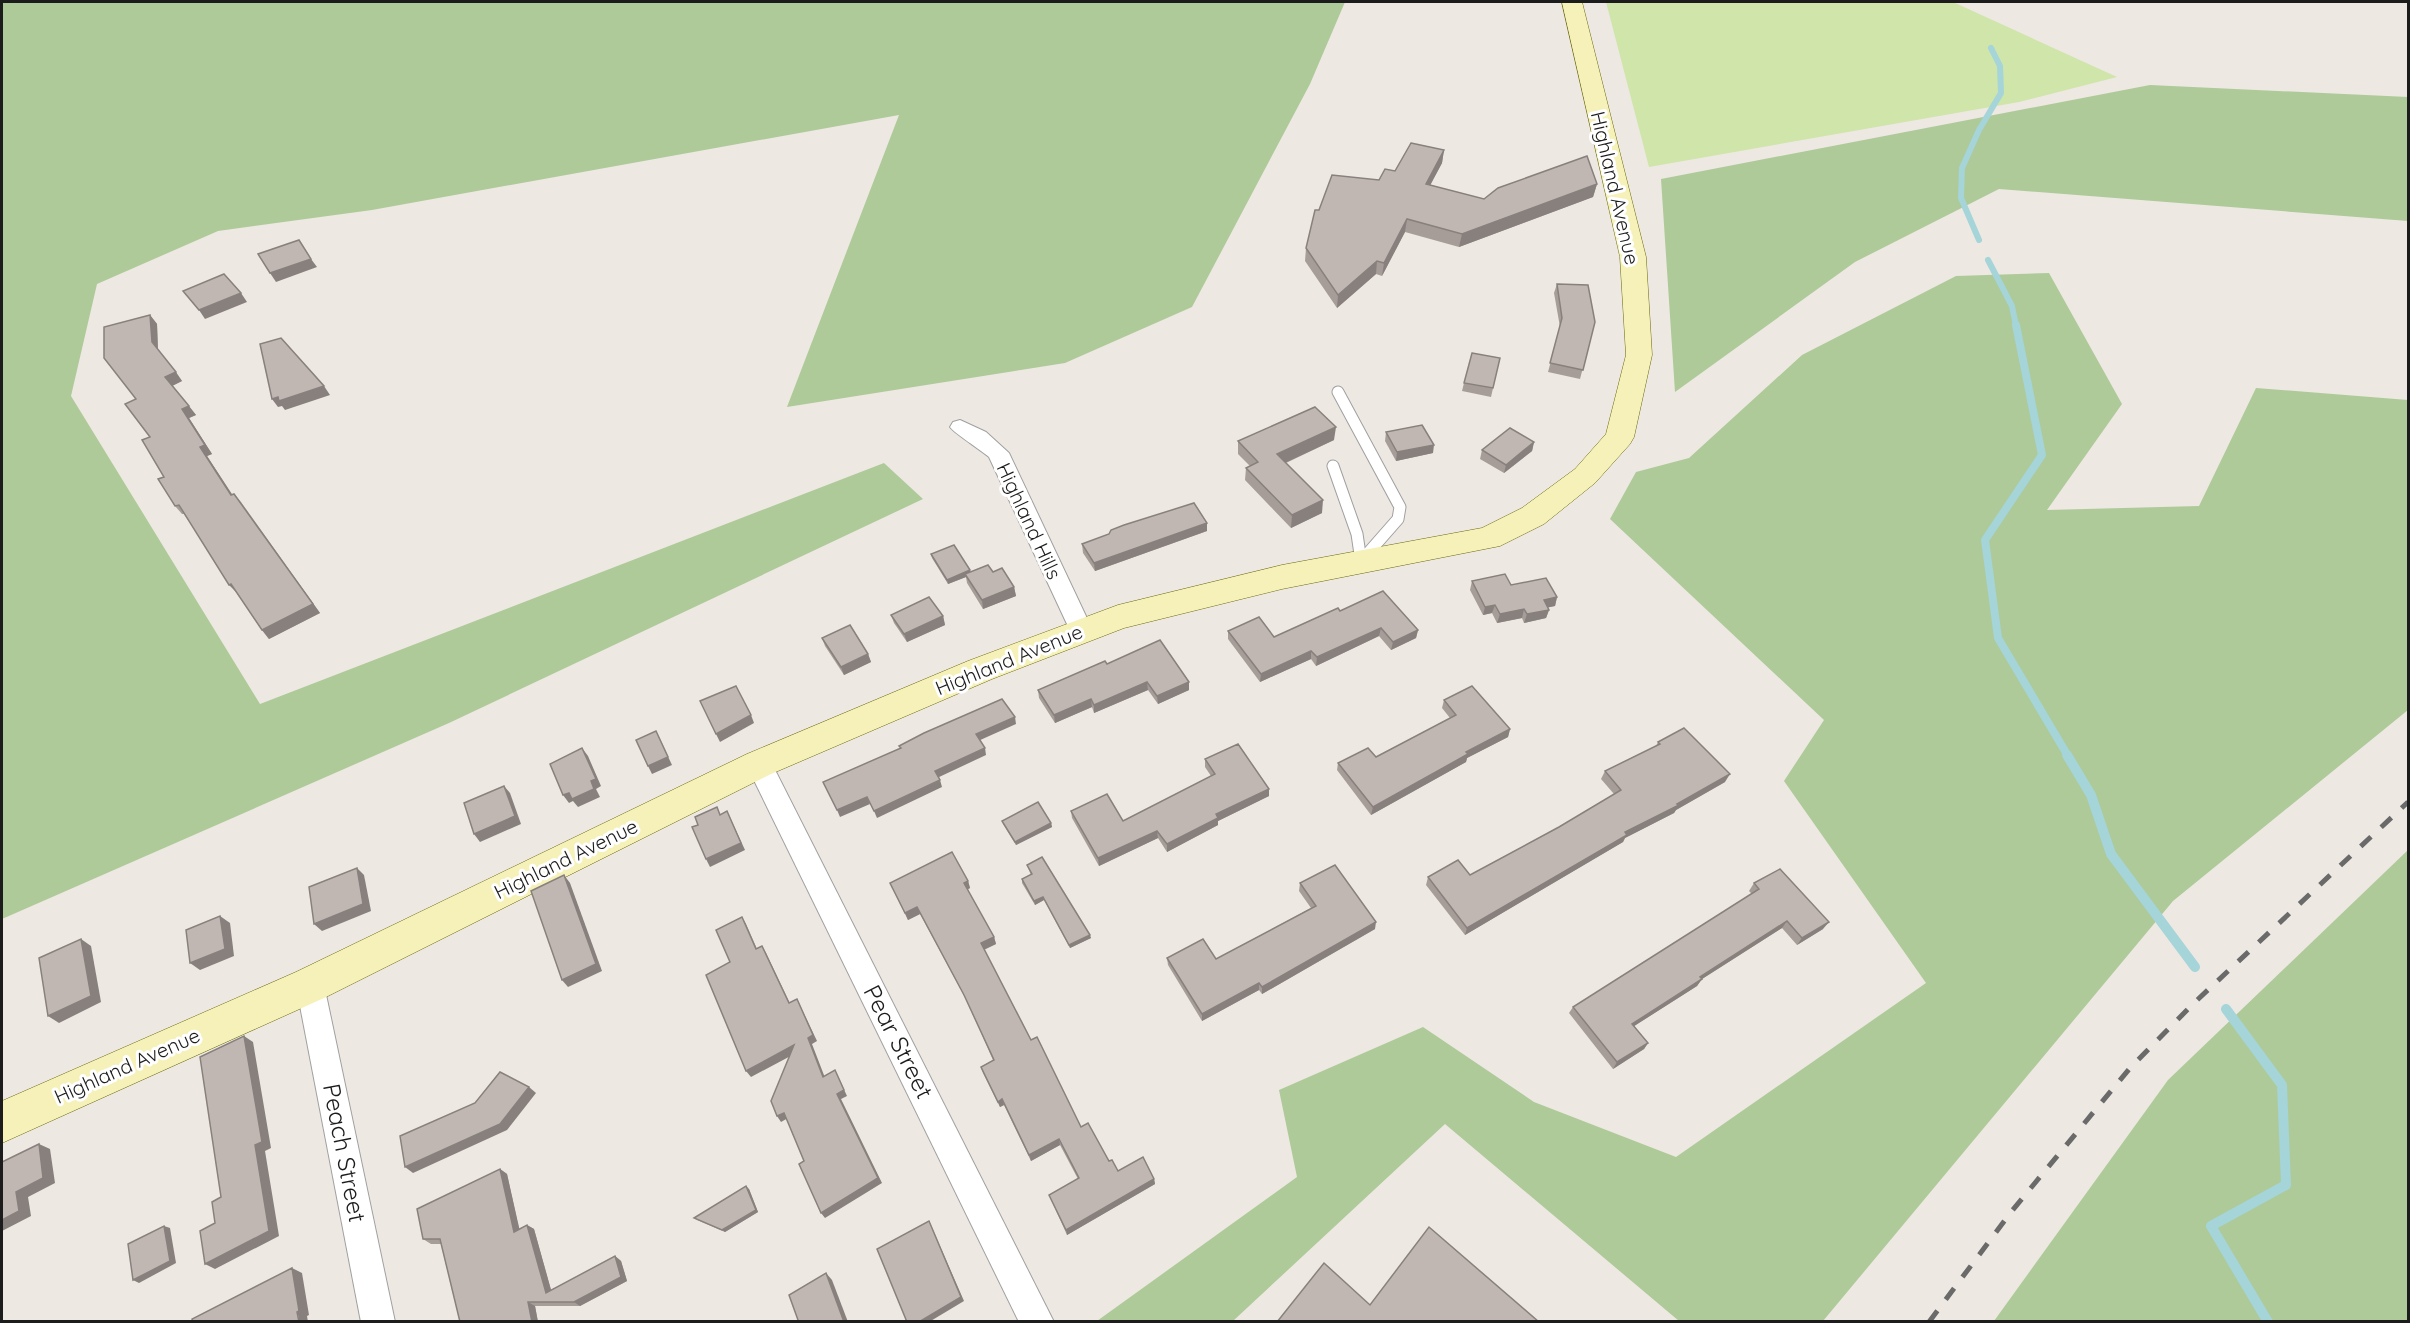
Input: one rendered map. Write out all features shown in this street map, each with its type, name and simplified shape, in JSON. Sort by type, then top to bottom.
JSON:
[{"type":"main road","name":"Highland Avenue","points":[[2,1122],[310,985],[759,764],[980,670],[1139,611],[1282,577],[1361,561],[1436,550],[1489,538],[1533,516],[1585,476],[1620,437],[1639,356],[1633,257],[1572,2]]},
{"type":"street","name":"Highland Hills","points":[[960,427],[979,437],[998,453],[1081,631]]},
{"type":"street","name":"Pear Street","points":[[759,764],[1038,1321]]},
{"type":"street","name":"Peach Street","points":[[310,985],[378,1322]]},
{"type":"lane","points":[[1338,392],[1400,507],[1398,519],[1361,561]]},
{"type":"lane","points":[[1333,466],[1357,534],[1361,561]]},
{"type":"green space","points":[[2,2],[1345,2],[1310,84],[1192,307],[1065,363],[787,407],[899,115],[372,210],[218,231],[97,284],[71,396],[260,704],[884,463],[923,499],[449,723],[2,919]]},
{"type":"green space","points":[[1606,2],[1953,2],[2117,77],[2019,102],[1649,167]]},
{"type":"green space","points":[[2150,85],[2408,97],[2408,221],[1999,189],[1855,262],[1675,392],[1661,179]]},
{"type":"green space","points":[[2049,273],[2122,404],[2047,510],[2199,506],[2256,388],[2408,400],[2408,710],[2173,901],[1823,1321],[1679,1321],[1445,1124],[1233,1321],[1097,1321],[1297,1177],[1279,1090],[1423,1027],[1534,1102],[1676,1157],[1926,983],[1784,781],[1824,720],[1610,519],[1636,472],[1689,458],[1802,355],[1956,276]]},
{"type":"green space","points":[[2408,850],[2408,1321],[1994,1321],[2168,1080]]},
{"type":"building","points":[[1411,143],[1444,150],[1426,184],[1484,199],[1498,188],[1587,156],[1597,184],[1462,234],[1407,219],[1384,263],[1377,261],[1338,295],[1306,248],[1315,210],[1319,210],[1332,175],[1379,180],[1385,169],[1395,171]]},
{"type":"building","points":[[299,240],[311,259],[270,273],[258,254]]},
{"type":"building","points":[[224,274],[241,293],[199,310],[183,291]]},
{"type":"building","points":[[1557,284],[1588,285],[1595,322],[1583,370],[1550,363],[1562,318]]},
{"type":"building","points":[[150,315],[152,342],[176,372],[165,377],[189,406],[182,409],[205,445],[200,447],[231,495],[234,494],[313,604],[262,630],[231,584],[229,585],[179,505],[175,506],[158,479],[164,477],[142,440],[150,437],[125,404],[136,399],[104,358],[104,327]]},
{"type":"building","points":[[281,338],[324,386],[279,401],[278,397],[272,399],[260,344]]},
{"type":"building","points":[[1472,353],[1500,358],[1493,388],[1464,383]]},
{"type":"building","points":[[1315,407],[1336,427],[1277,454],[1323,500],[1292,515],[1246,468],[1258,462],[1238,441]]},
{"type":"building","points":[[1422,425],[1434,445],[1397,452],[1386,432]]},
{"type":"building","points":[[1510,428],[1534,442],[1506,465],[1482,450]]},
{"type":"building","points":[[1194,503],[1207,523],[1094,563],[1082,544],[1109,534],[1111,530],[1124,525]]},
{"type":"building","points":[[954,545],[970,570],[947,580],[931,554]]},
{"type":"building","points":[[988,565],[993,572],[1002,568],[1014,587],[982,600],[965,574]]},
{"type":"building","points":[[1505,574],[1511,585],[1546,578],[1557,597],[1544,600],[1549,610],[1527,614],[1524,609],[1500,614],[1495,605],[1485,607],[1472,581]]},
{"type":"building","points":[[1383,591],[1418,630],[1393,642],[1381,628],[1317,657],[1311,651],[1261,674],[1228,631],[1259,617],[1274,637],[1338,608],[1340,611]]},
{"type":"building","points":[[929,597],[943,616],[904,634],[891,615]]},
{"type":"building","points":[[850,625],[868,654],[841,667],[822,638]]},
{"type":"building","points":[[1160,640],[1189,682],[1157,696],[1147,682],[1094,705],[1091,699],[1054,715],[1038,690],[1105,661],[1107,664]]},
{"type":"building","points":[[736,686],[751,715],[716,734],[700,701]]},
{"type":"building","points":[[1472,686],[1510,729],[1373,807],[1338,763],[1368,748],[1376,757],[1456,715],[1444,700]]},
{"type":"building","points":[[1002,699],[1015,717],[976,734],[985,748],[935,771],[940,780],[874,811],[867,797],[837,810],[823,782],[901,748],[899,746],[924,733]]},
{"type":"building","points":[[1684,728],[1730,774],[1677,804],[1679,805],[1625,832],[1627,835],[1467,928],[1428,877],[1458,860],[1470,875],[1559,827],[1621,790],[1605,771],[1660,744],[1658,742]]},
{"type":"building","points":[[656,731],[668,757],[648,766],[636,740]]},
{"type":"building","points":[[1238,744],[1269,789],[1216,814],[1218,818],[1167,844],[1157,831],[1098,858],[1071,811],[1107,794],[1123,821],[1215,774],[1205,759]]},
{"type":"building","points":[[582,748],[596,779],[591,781],[594,789],[572,799],[569,793],[563,795],[550,764]]},
{"type":"building","points":[[504,786],[515,816],[474,834],[464,803]]},
{"type":"building","points":[[1038,802],[1051,823],[1015,842],[1002,821]]},
{"type":"building","points":[[717,807],[720,815],[727,811],[741,843],[706,859],[692,827],[698,825],[695,817]]},
{"type":"building","points":[[952,852],[968,881],[964,883],[994,937],[981,943],[1031,1040],[1037,1037],[1081,1127],[1088,1123],[1109,1161],[1112,1160],[1118,1171],[1143,1157],[1154,1179],[1066,1230],[1049,1195],[1079,1178],[1059,1139],[1029,1155],[1002,1099],[998,1102],[981,1067],[994,1060],[964,995],[917,907],[905,913],[890,883]]},
{"type":"building","points":[[1042,857],[1090,935],[1069,945],[1043,897],[1034,901],[1022,879],[1032,874],[1027,865]]},
{"type":"building","points":[[1335,865],[1376,922],[1262,987],[1259,983],[1202,1014],[1167,958],[1203,939],[1216,959],[1316,906],[1300,883]]},
{"type":"building","points":[[357,868],[363,904],[314,924],[309,887]]},
{"type":"building","points":[[1780,869],[1829,922],[1802,938],[1787,921],[1700,977],[1702,979],[1632,1024],[1648,1043],[1617,1062],[1573,1007],[1759,889],[1754,883]]},
{"type":"building","points":[[564,875],[596,964],[562,980],[531,891]]},
{"type":"building","points":[[220,916],[225,949],[190,963],[186,930]]},
{"type":"building","points":[[742,917],[756,949],[762,946],[789,1003],[797,999],[813,1035],[808,1038],[823,1077],[835,1070],[844,1090],[837,1094],[878,1178],[821,1213],[799,1164],[804,1161],[784,1113],[777,1116],[771,1101],[794,1045],[746,1071],[706,975],[730,962],[716,930]]},
{"type":"building","points":[[81,939],[91,996],[48,1016],[39,958]]},
{"type":"building","points":[[244,1036],[262,1142],[255,1145],[269,1231],[205,1264],[200,1231],[215,1223],[212,1202],[221,1197],[200,1057]]},
{"type":"building","points":[[500,1072],[529,1087],[500,1124],[405,1167],[400,1136],[475,1103]]},
{"type":"building","points":[[39,1144],[43,1178],[16,1192],[19,1211],[2,1220],[2,1162]]},
{"type":"building","points":[[500,1169],[514,1232],[527,1225],[546,1293],[615,1256],[621,1277],[574,1302],[528,1302],[532,1322],[460,1322],[440,1239],[423,1239],[417,1209]]},
{"type":"building","points":[[746,1186],[756,1210],[722,1230],[694,1218]]},
{"type":"building","points":[[929,1221],[961,1297],[919,1322],[907,1322],[877,1249]]},
{"type":"building","points":[[164,1226],[170,1261],[133,1280],[128,1244]]},
{"type":"building","points":[[1429,1227],[1539,1322],[1277,1322],[1324,1263],[1370,1305]]},
{"type":"building","points":[[292,1268],[299,1322],[193,1322],[192,1319]]},
{"type":"building","points":[[826,1273],[844,1322],[795,1322],[798,1320],[789,1295]]},
{"type":"waterway","points":[[1979,240],[1961,198],[1962,168],[1979,130],[2001,93],[2000,66],[1991,48]]},
{"type":"waterway","points":[[1988,260],[2012,306],[2016,326]]},
{"type":"waterway","points":[[2016,325],[2042,455],[1985,540],[1998,638],[2068,756]]},
{"type":"waterway","points":[[2067,755],[2091,795],[2111,854],[2195,967]]},
{"type":"waterway","points":[[2226,1009],[2282,1085],[2286,1185],[2211,1226],[2268,1322]]},
{"type":"railway","points":[[1929,1322],[2011,1212],[2130,1068],[2194,1003],[2408,802]]}]
